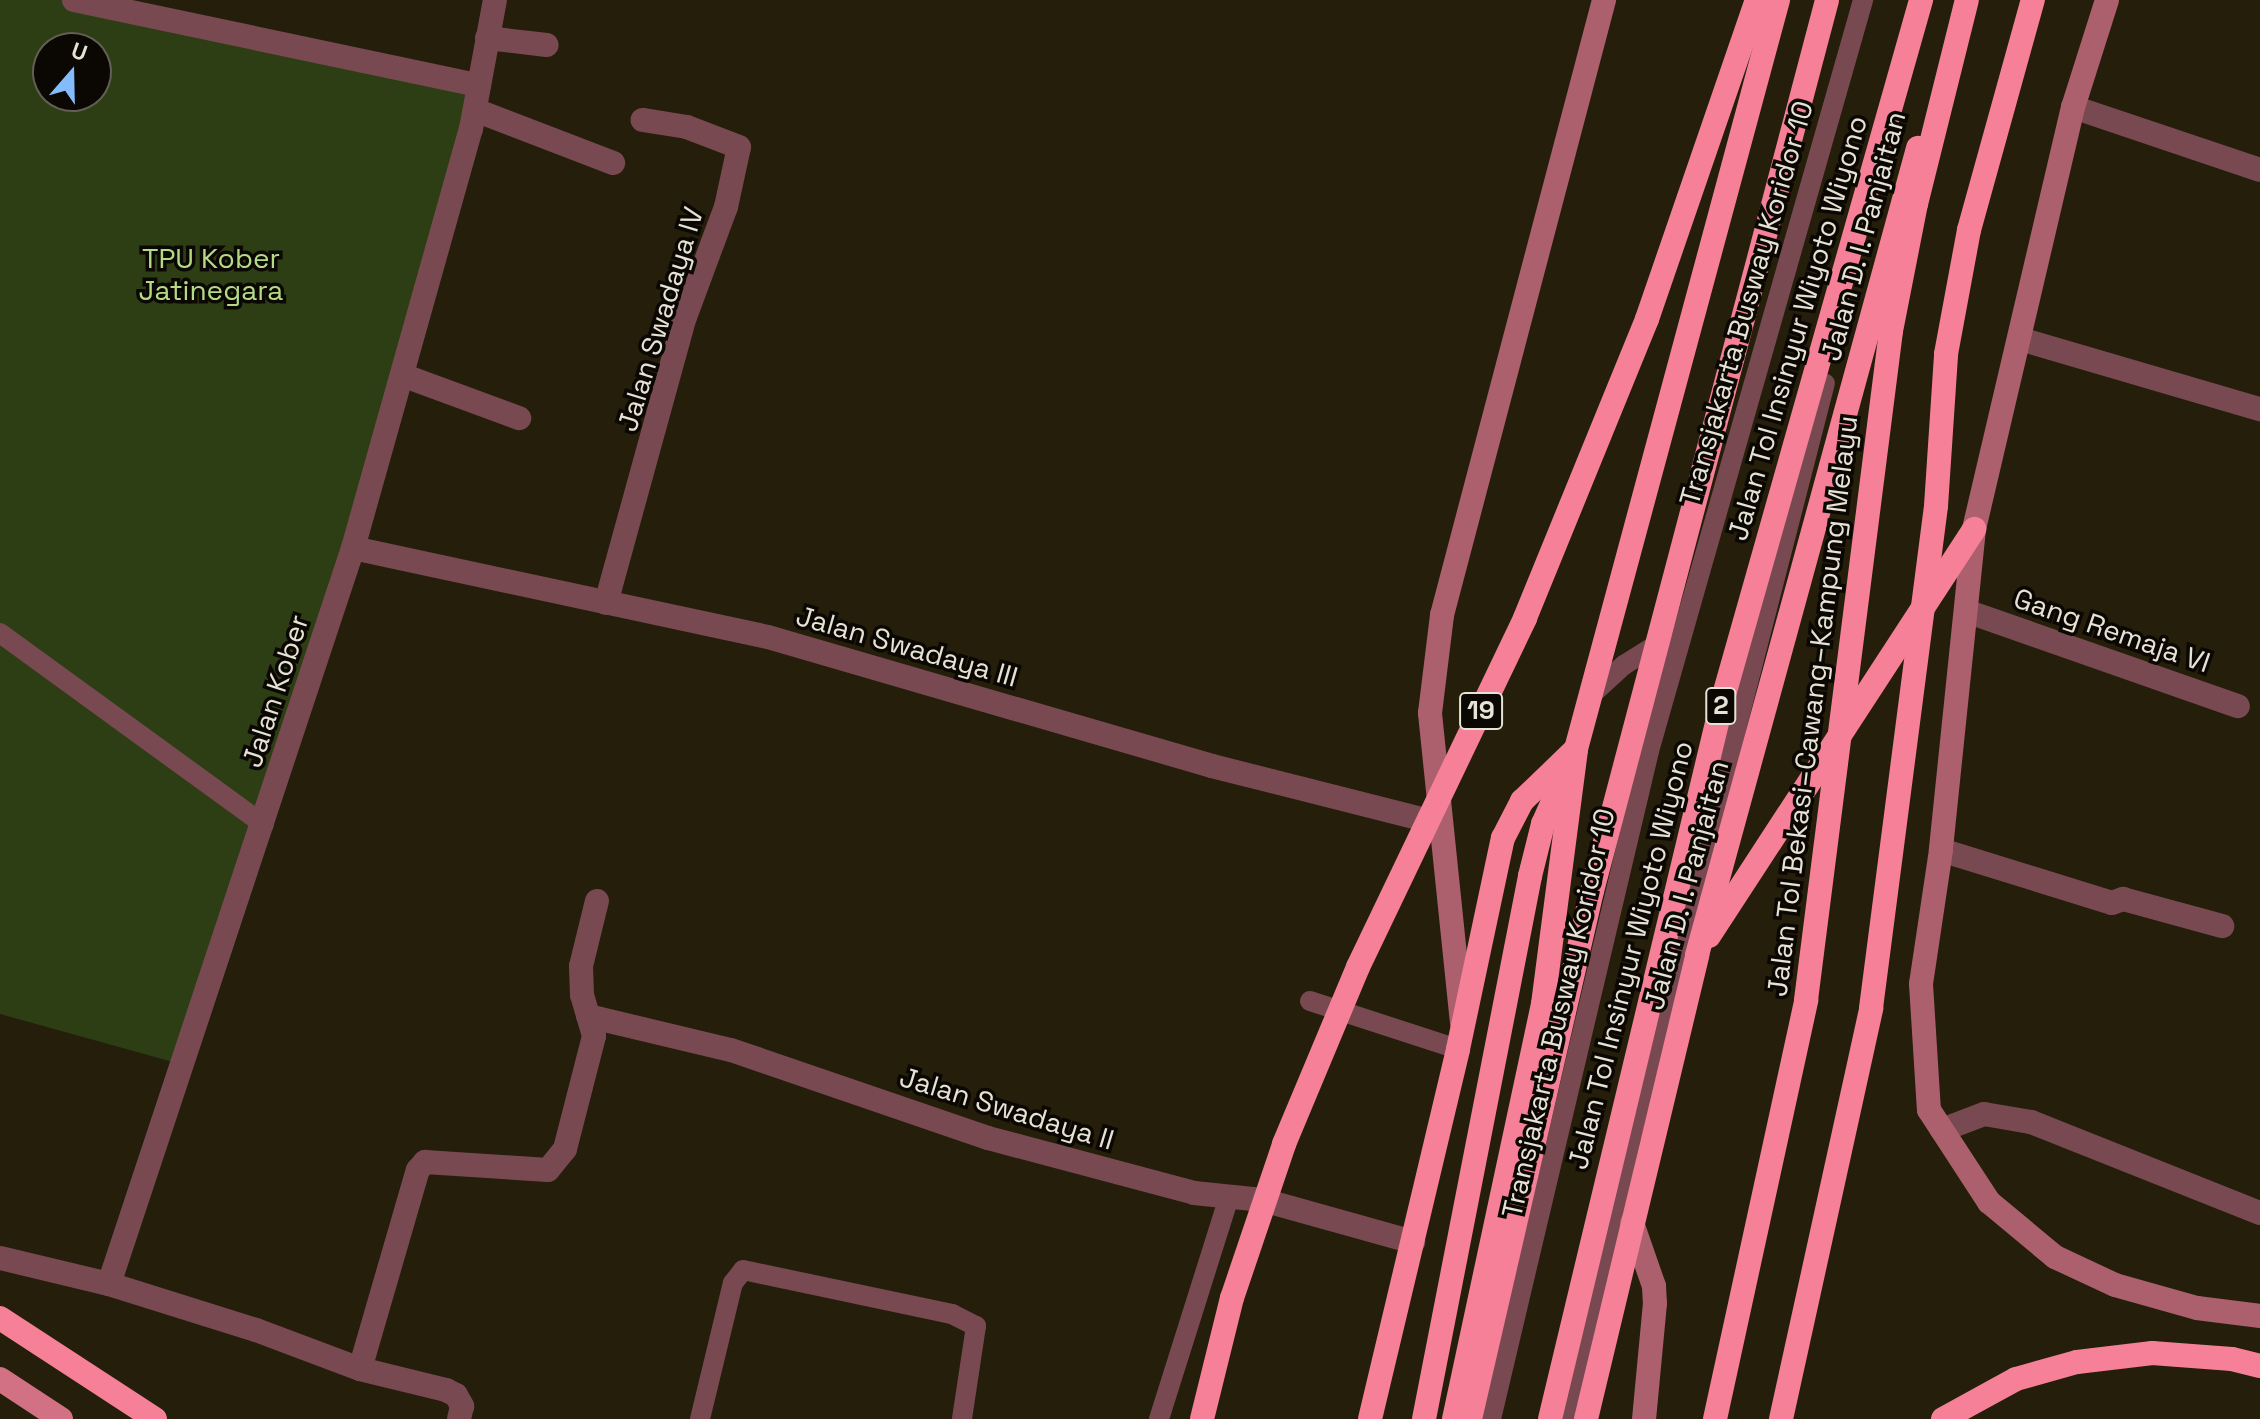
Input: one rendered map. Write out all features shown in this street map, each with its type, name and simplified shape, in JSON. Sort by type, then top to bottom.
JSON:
[{"type":"highway","name":"19","points":[[1202,1419],[1232,1298],[1284,1144],[1358,967],[1525,618],[1647,319],[1757,0]]},
{"type":"highway","points":[[1454,1419],[1543,1004],[1576,749],[1778,0]]},
{"type":"highway","name":"Jalan Tol Insinyur Wiyoto Wiyono","points":[[1470,1419],[1592,891],[1827,0]]},
{"type":"highway","name":"Jalan Tol Insinyur Wiyoto Wiyono","points":[[1550,1419],[1722,702],[1921,0]]},
{"type":"highway","name":"Jalan D. I. Panjaitan","points":[[1586,1419],[1697,955],[1961,0]]},
{"type":"highway","name":"Jalan Tol Bekasi–Cawang–Kampung Melayu","points":[[1715,1419],[1806,1000],[1891,331],[1916,204],[1967,0]]},
{"type":"highway","points":[[1781,1419],[1871,1008],[1936,506],[1946,354],[1969,230],[2033,0]]},
{"type":"highway","points":[[1697,955],[1974,529]]},
{"type":"highway","points":[[1370,1419],[1460,1039],[1503,838],[1522,801],[1576,749]]},
{"type":"highway","points":[[1424,1419],[1530,876],[1543,824],[1576,749]]},
{"type":"highway","points":[[1604,1419],[1627,1294],[1631,1228]]},
{"type":"highway","points":[[0,1318],[155,1419]]},
{"type":"highway","points":[[1943,1419],[2016,1379],[2077,1362],[2152,1353],[2232,1359],[2260,1366]]},
{"type":"main road","points":[[0,1379],[61,1419]]},
{"type":"street","points":[[74,0],[479,85]]},
{"type":"street","name":"Jalan Kober","points":[[109,1284],[264,825],[353,548],[475,110],[495,0]]},
{"type":"street","points":[[1460,1039],[1430,713],[1442,615],[1604,0]]},
{"type":"street","points":[[2107,0],[2073,107],[1974,529],[1941,850],[1921,984],[1929,1110],[1989,1202],[2055,1257],[2115,1285],[2142,1293],[2197,1308],[2260,1316]]},
{"type":"street","points":[[487,38],[547,45]]},
{"type":"street","points":[[2073,107],[2260,170]]},
{"type":"street","points":[[475,110],[613,163]]},
{"type":"street","name":"Jalan Swadaya IV","points":[[606,603],[685,317],[726,207],[739,147],[687,127],[643,120]]},
{"type":"street","points":[[2020,339],[2260,409]]},
{"type":"street","points":[[402,375],[519,418]]},
{"type":"street","name":"Jalan Swadaya III","points":[[353,548],[768,637],[1197,761],[1438,823]]},
{"type":"street","name":"Gang Remaja VI","points":[[1966,611],[2238,706]]},
{"type":"street","points":[[1941,850],[2112,903],[2123,899],[2222,926]]},
{"type":"street","points":[[360,1369],[418,1170],[425,1162],[548,1170],[559,1161],[593,1045],[594,1036],[582,995],[581,966],[597,901]]},
{"type":"street","name":"Jalan Swadaya II","points":[[588,1016],[731,1050],[988,1138],[1194,1193],[1263,1200],[1413,1242]]},
{"type":"street","points":[[1942,1130],[1984,1114],[2031,1122],[2260,1213]]},
{"type":"street","points":[[1631,1228],[1654,1286],[1644,1419]]},
{"type":"street","points":[[0,1258],[109,1284],[256,1330],[360,1369],[446,1390],[456,1395],[462,1406],[459,1419]]},
{"type":"lane","name":"Transjakarta Busway Koridor 10","points":[[1491,1419],[1641,782],[1863,0]]},
{"type":"lane","points":[[1567,1419],[1632,1134],[1800,471],[1930,0]]},
{"type":"lane","points":[[1591,695],[1608,677],[1651,650],[1685,621]]},
{"type":"lane","points":[[0,633],[264,825]]},
{"type":"lane","points":[[1310,1001],[1460,1039]]},
{"type":"lane","points":[[1631,1228],[1632,1134]]},
{"type":"lane","points":[[1159,1419],[1229,1197]]},
{"type":"lane","points":[[700,1419],[733,1283],[743,1270],[952,1314],[976,1326],[962,1419]]},
{"type":"green space","name":"TPU Kober Jatinegara","points":[[0,0],[74,0],[479,85],[423,300],[184,1065],[0,1014]]}]
